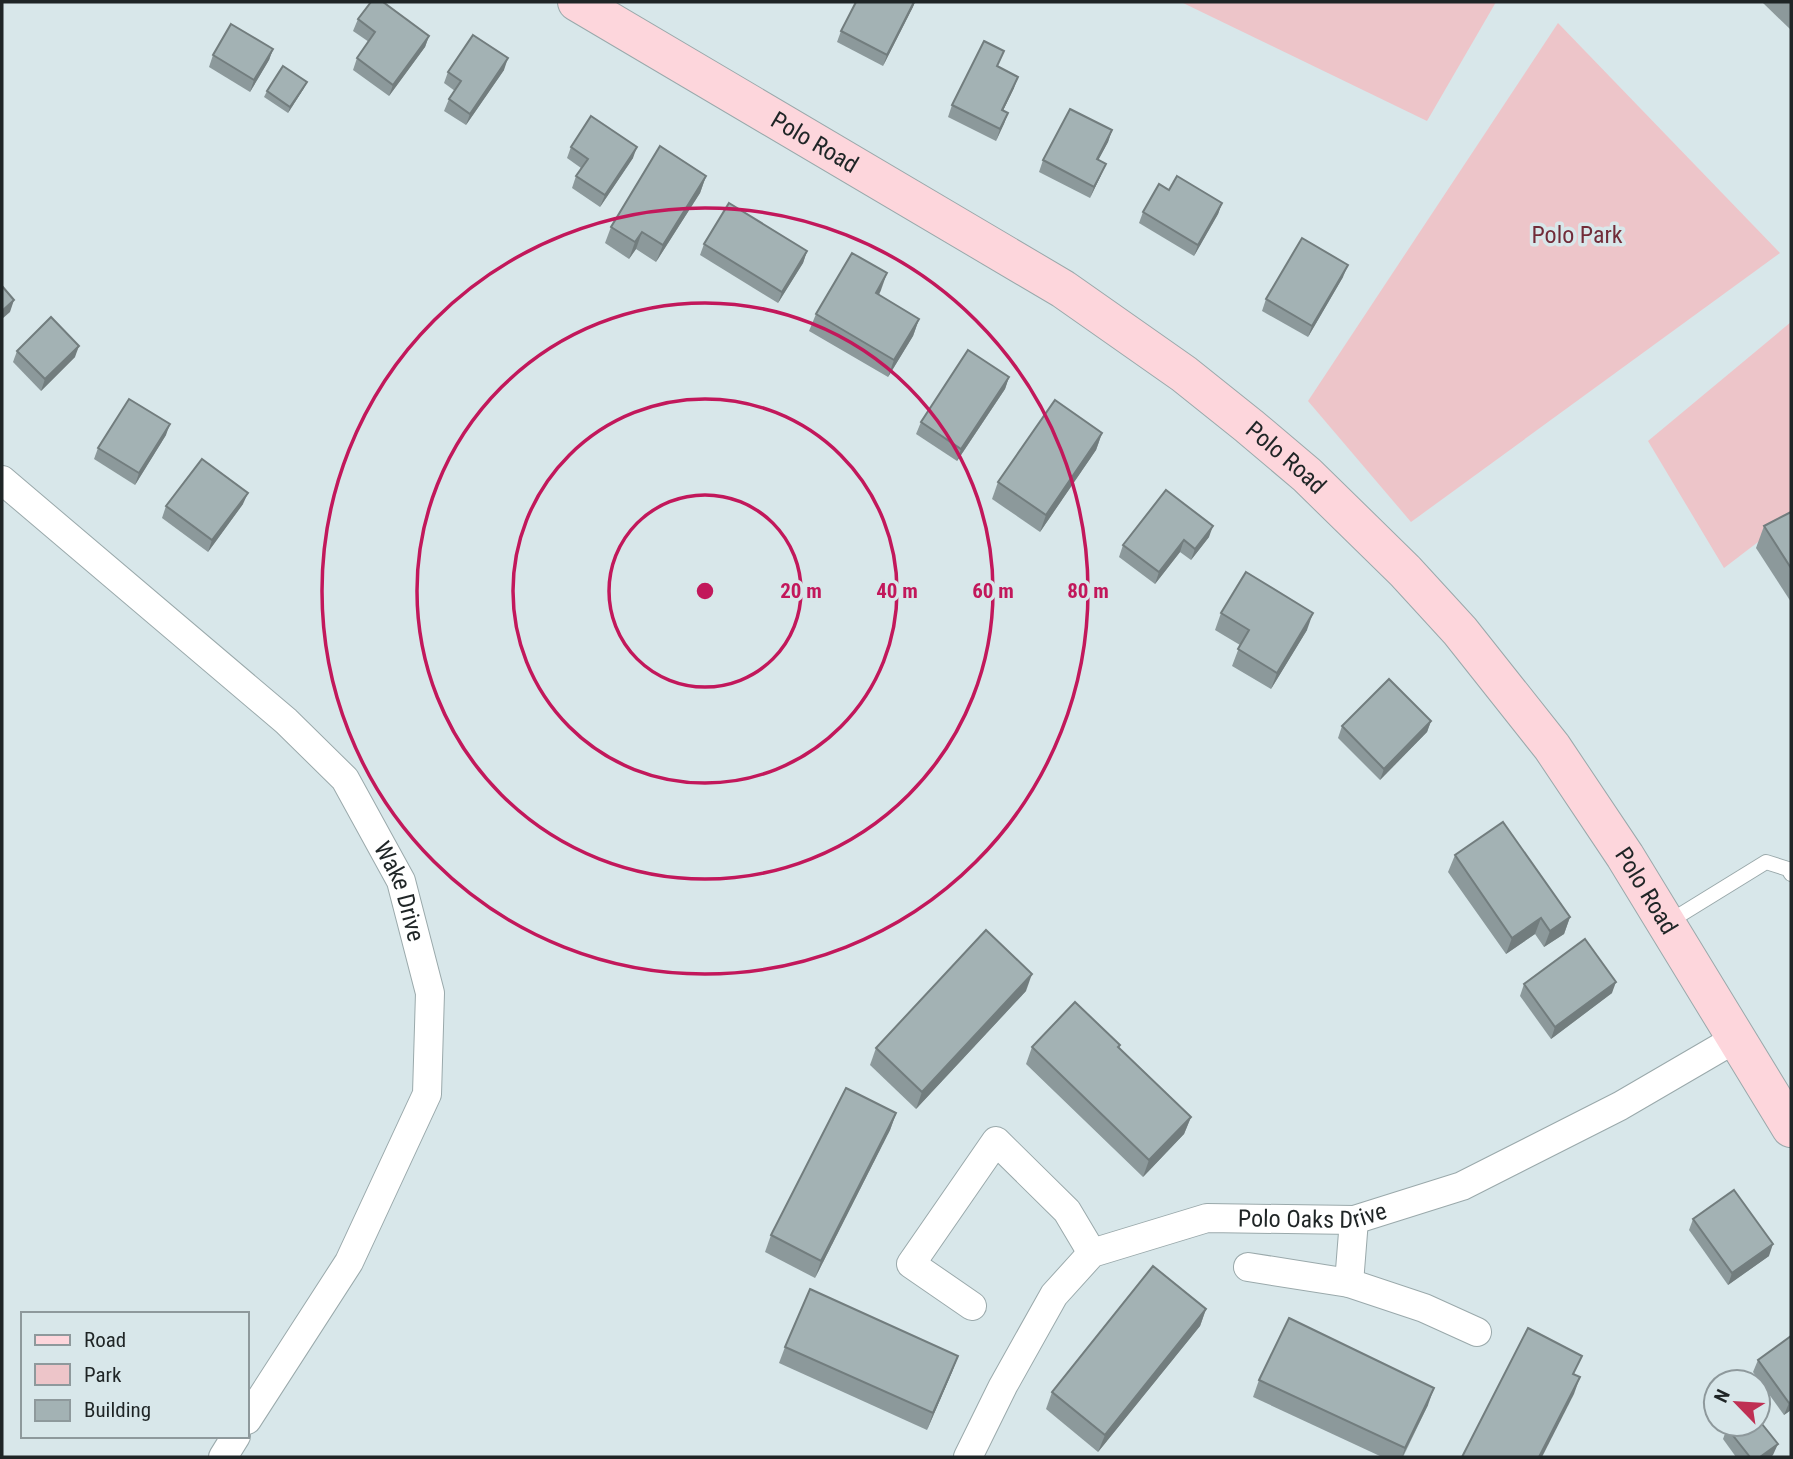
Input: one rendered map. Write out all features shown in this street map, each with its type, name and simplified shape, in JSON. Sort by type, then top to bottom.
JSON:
[{"type":"main road","name":"Polo Road","points":[[577,2],[1063,289],[1184,374],[1307,475],[1395,561],[1460,631],[1552,747],[1625,856],[1791,1128]]},
{"type":"street","name":"Wake Drive","points":[[2,480],[286,721],[345,779],[401,881],[430,993],[427,1094],[349,1262],[248,1418]]},
{"type":"street","name":"Polo Oaks Drive","points":[[1092,1253],[1207,1218],[1354,1220],[1462,1185],[1620,1105],[1735,1039]]},
{"type":"street","points":[[968,1457],[1003,1386],[1054,1295],[1092,1253],[1067,1211],[996,1141],[911,1264],[972,1306]]},
{"type":"street","points":[[1349,1283],[1354,1220]]},
{"type":"street","points":[[1248,1267],[1349,1283],[1424,1308],[1477,1332]]},
{"type":"street","points":[[223,1457],[235,1438]]},
{"type":"lane","points":[[1666,924],[1766,862],[1788,869],[1791,874]]},
{"type":"green space","points":[[1181,2],[1496,2],[1427,121]]},
{"type":"green space","name":"Polo Park","points":[[1558,23],[1780,253],[1411,522],[1308,401]]},
{"type":"green space","points":[[1791,322],[1791,517],[1724,568],[1648,441]]},
{"type":"building","points":[[371,2],[383,2],[429,36],[393,85],[357,58],[375,32],[358,19]]},
{"type":"building","points":[[856,2],[914,2],[887,55],[841,31]]},
{"type":"building","points":[[231,24],[273,49],[254,80],[213,55]]},
{"type":"building","points":[[473,35],[508,58],[470,114],[449,99],[461,81],[448,72]]},
{"type":"building","points":[[984,41],[1004,51],[997,66],[1018,77],[1002,110],[1008,113],[1000,129],[952,105]]},
{"type":"building","points":[[283,66],[307,82],[290,107],[267,91]]},
{"type":"building","points":[[1070,109],[1112,130],[1097,159],[1106,164],[1094,187],[1043,160]]},
{"type":"building","points":[[591,116],[637,147],[605,195],[576,176],[588,159],[571,147]]},
{"type":"building","points":[[660,146],[706,176],[663,245],[642,232],[635,242],[611,227]]},
{"type":"building","points":[[1177,176],[1222,203],[1198,245],[1143,212],[1159,184],[1169,190]]},
{"type":"building","points":[[729,203],[807,251],[782,292],[704,244]]},
{"type":"building","points":[[1302,238],[1348,265],[1312,326],[1266,299]]},
{"type":"building","points":[[852,253],[887,273],[876,293],[919,319],[894,360],[816,314]]},
{"type":"building","points":[[2,286],[14,300],[2,311]]},
{"type":"building","points":[[51,317],[79,346],[45,379],[17,351]]},
{"type":"building","points":[[968,350],[1009,377],[961,449],[921,422]]},
{"type":"building","points":[[129,399],[170,424],[139,473],[98,448]]},
{"type":"building","points":[[1055,400],[1102,433],[1046,515],[998,482]]},
{"type":"building","points":[[202,459],[248,493],[212,540],[166,506]]},
{"type":"building","points":[[1166,490],[1213,526],[1195,549],[1184,540],[1159,572],[1123,545]]},
{"type":"building","points":[[1791,512],[1791,568],[1764,526]]},
{"type":"building","points":[[1246,572],[1313,613],[1277,673],[1238,649],[1249,630],[1221,613]]},
{"type":"building","points":[[1389,679],[1431,721],[1384,769],[1342,726]]},
{"type":"building","points":[[1503,822],[1570,917],[1550,931],[1541,918],[1512,938],[1455,855]]},
{"type":"building","points":[[986,930],[1032,974],[922,1092],[876,1048]]},
{"type":"building","points":[[1585,939],[1616,982],[1555,1027],[1524,984]]},
{"type":"building","points":[[1075,1002],[1191,1117],[1149,1160],[1032,1047]]},
{"type":"building","points":[[846,1088],[896,1113],[821,1261],[771,1235]]},
{"type":"building","points":[[1734,1190],[1773,1244],[1732,1273],[1693,1219]]},
{"type":"building","points":[[1153,1266],[1206,1309],[1105,1435],[1052,1392]]},
{"type":"building","points":[[810,1289],[958,1356],[933,1413],[785,1347]]},
{"type":"building","points":[[1289,1318],[1434,1388],[1405,1448],[1259,1380]]},
{"type":"building","points":[[1528,1328],[1582,1356],[1573,1374],[1580,1377],[1539,1457],[1462,1457]]},
{"type":"building","points":[[1791,1336],[1791,1402],[1789,1403],[1772,1379],[1772,1368],[1764,1368],[1758,1360]]},
{"type":"building","points":[[1772,1436],[1778,1444],[1760,1457],[1750,1457],[1735,1438]]}]
